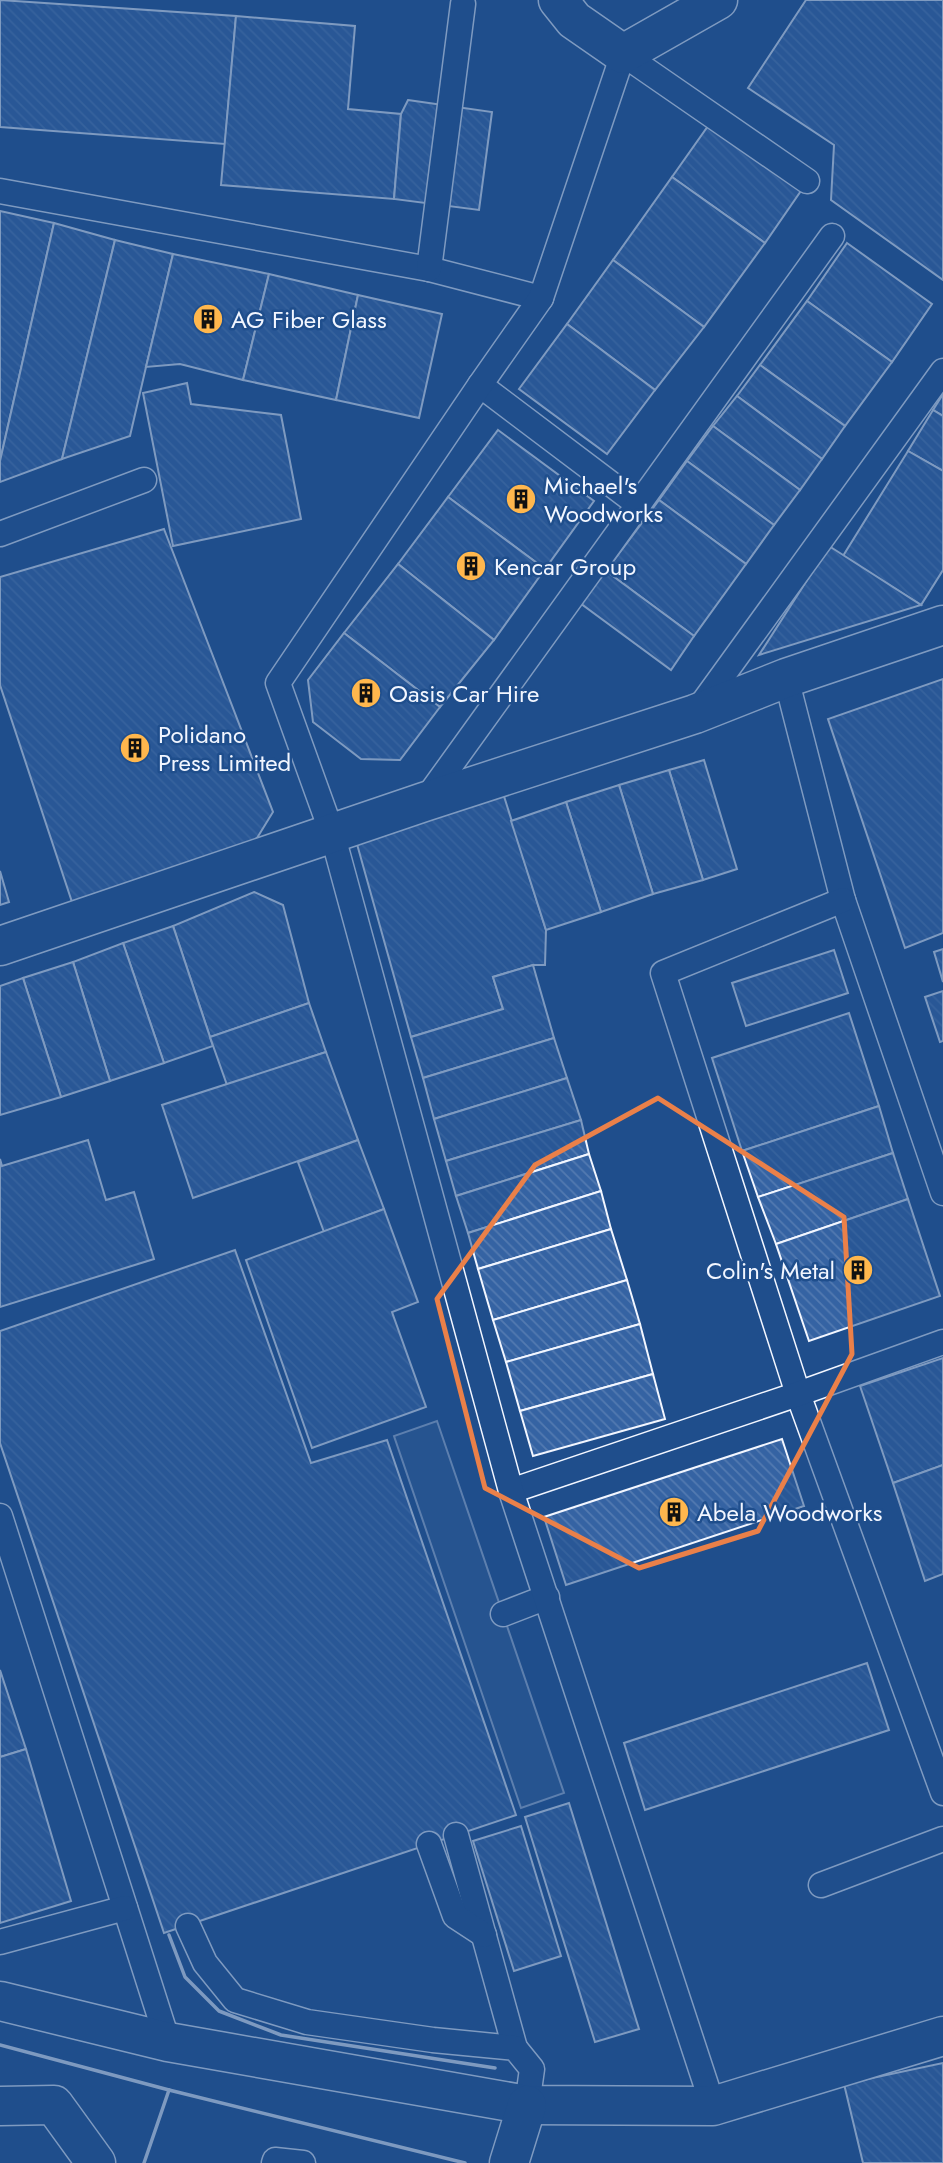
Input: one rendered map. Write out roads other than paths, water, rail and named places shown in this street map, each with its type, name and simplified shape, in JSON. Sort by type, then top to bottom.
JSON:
[{"type":"street","points":[[558,0],[574,20],[623,54],[718,0]]},
{"type":"street","points":[[0,946],[424,802],[695,714],[786,678],[943,625]]},
{"type":"street","points":[[0,2001],[168,2042],[527,2105],[713,2106],[943,2036]]},
{"type":"street","points":[[0,2106],[54,2105],[96,2163]]},
{"type":"street","points":[[509,2163],[527,2105]]},
{"type":"lane","points":[[429,270],[463,4]]},
{"type":"lane","points":[[713,2106],[512,1491],[332,833],[278,683],[541,298],[623,54],[807,181]]},
{"type":"lane","points":[[0,191],[429,270],[541,298]]},
{"type":"lane","points":[[424,802],[832,236]]},
{"type":"lane","points":[[695,714],[943,371]]},
{"type":"lane","points":[[480,385],[639,505]]},
{"type":"lane","points":[[0,534],[144,480]]},
{"type":"lane","points":[[786,678],[843,900],[943,1193]]},
{"type":"lane","points":[[843,900],[663,973],[798,1394],[943,1793]]},
{"type":"lane","points":[[512,1491],[943,1342]]},
{"type":"lane","points":[[0,1516],[168,2042]]},
{"type":"lane","points":[[503,1614],[547,1597]]},
{"type":"lane","points":[[456,1835],[515,2048],[532,2069],[527,2105]]},
{"type":"lane","points":[[821,1885],[943,1839]]},
{"type":"lane","points":[[429,1844],[455,1916],[484,1936]]},
{"type":"lane","points":[[0,1942],[125,1908]]},
{"type":"lane","points":[[188,1926],[205,1963],[235,2000],[307,2022],[433,2040],[515,2048]]},
{"type":"lane","points":[[274,2163],[275,2160],[303,2163]]},
{"type":"place","name":"AG Fiber Glass","points":[[208,319]]},
{"type":"place","name":"Michael's Woodworks","points":[[521,499]]},
{"type":"place","name":"Kencar Group","points":[[471,566]]},
{"type":"place","name":"Oasis Car Hire","points":[[366,693]]},
{"type":"place","name":"Polidano Press Limited","points":[[135,748]]},
{"type":"place","name":"Colin's Metal","points":[[858,1270]]},
{"type":"place","name":"Abela Woodworks","points":[[674,1512]]}]
